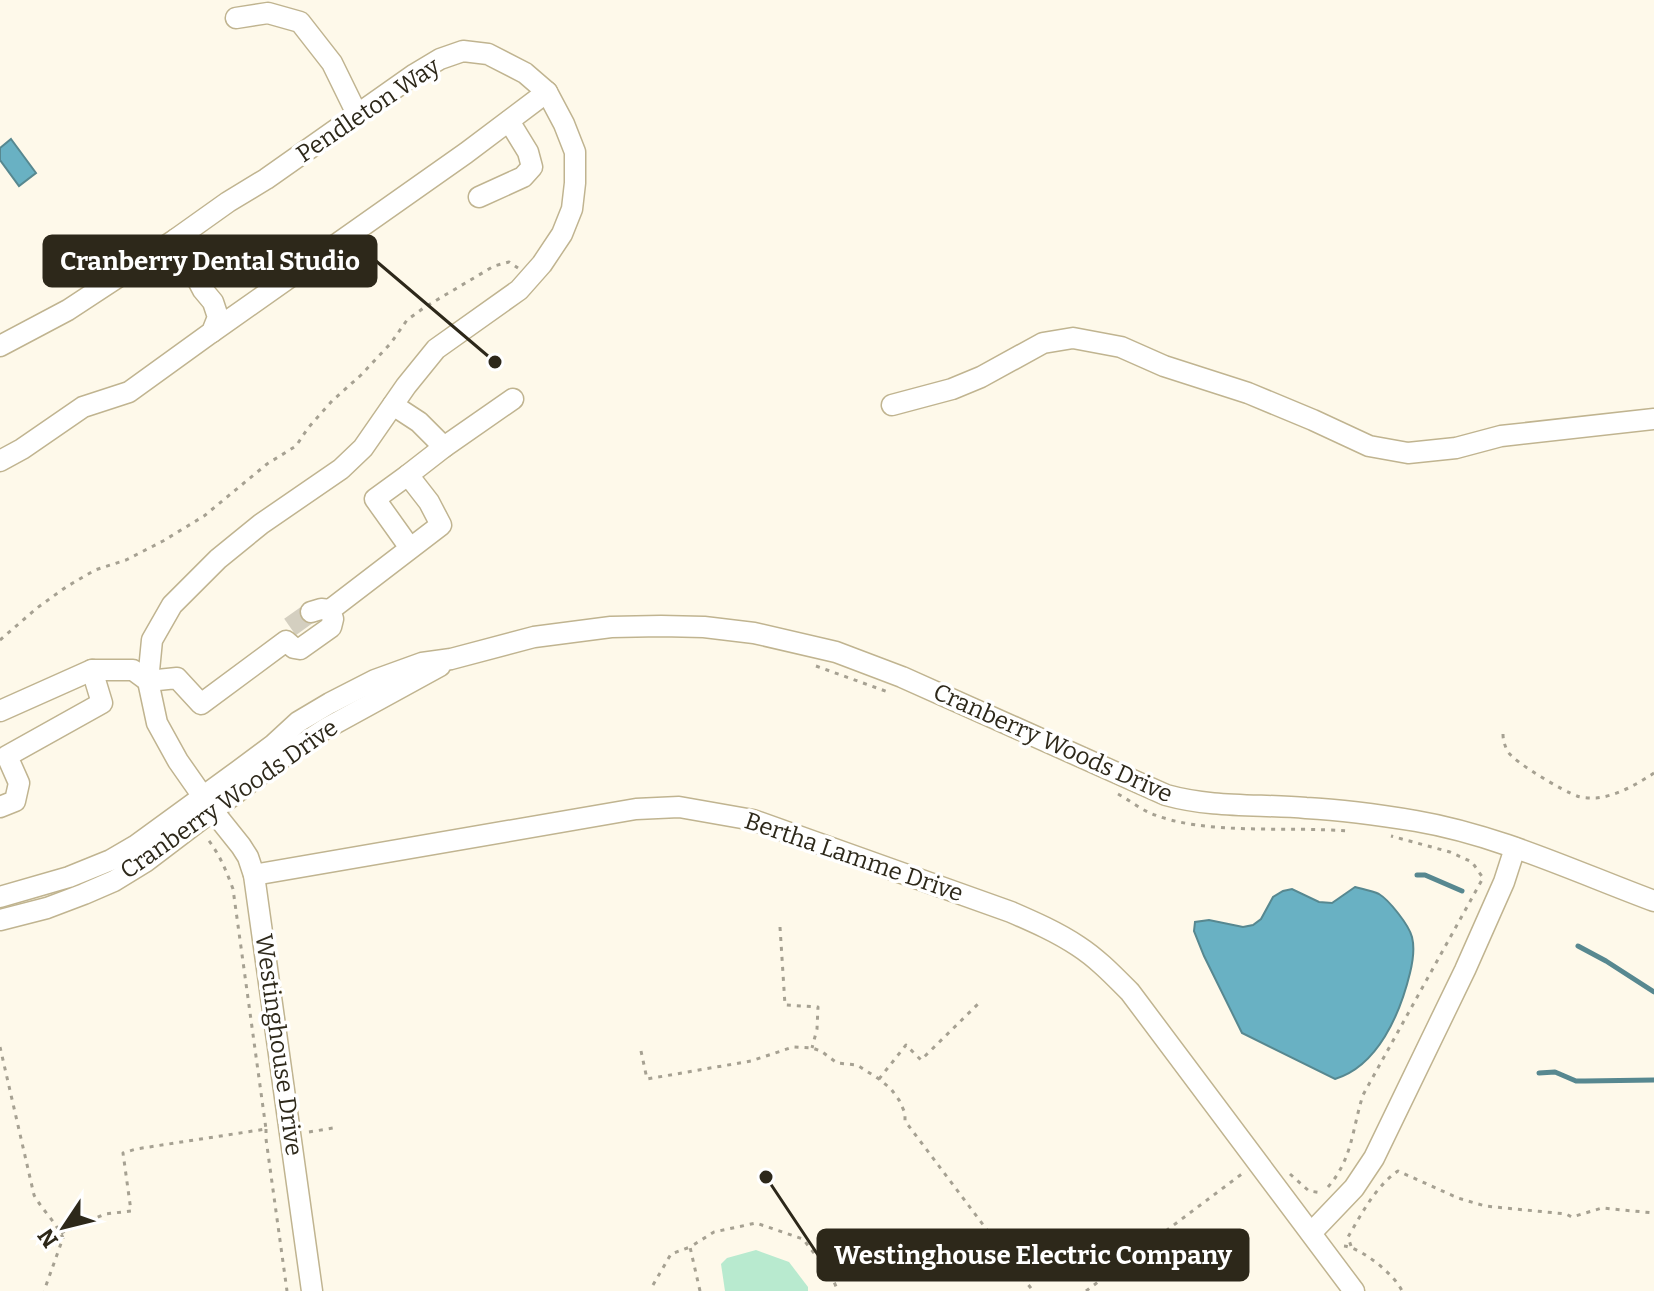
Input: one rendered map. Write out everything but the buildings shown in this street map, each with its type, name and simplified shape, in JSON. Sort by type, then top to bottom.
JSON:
[{"type":"street","points":[[236,18],[268,13],[300,22],[332,63],[357,114]]},
{"type":"street","name":"Pendleton Way","points":[[0,346],[68,310],[128,272],[440,59],[463,51],[488,54],[525,73],[547,92],[564,124],[575,152],[572,209],[562,234],[542,264],[519,290],[436,349],[363,448],[341,469],[261,524],[218,559],[172,605],[152,640],[148,681],[157,723],[178,761],[208,804]]},
{"type":"street","points":[[0,461],[83,407],[129,392],[547,92]]},
{"type":"street","points":[[479,197],[523,177],[532,167],[528,152],[509,121]]},
{"type":"street","points":[[176,239],[203,290],[213,302],[218,317],[212,332]]},
{"type":"street","points":[[892,405],[952,389],[1043,343],[1073,338],[1121,347],[1164,366],[1248,393],[1369,446],[1408,453],[1456,448],[1501,436],[1654,419]]},
{"type":"street","points":[[410,548],[375,499],[513,399]]},
{"type":"street","points":[[393,405],[419,422],[444,447]]},
{"type":"street","points":[[0,711],[92,670],[133,670],[148,681],[177,678],[201,704],[288,634],[294,648],[300,649],[331,627],[333,619],[320,611],[441,525],[429,502],[408,475]]},
{"type":"street","name":"Cranberry Woods Drive","points":[[0,920],[47,908],[84,894],[114,881],[145,862],[298,722],[355,689],[422,663],[451,659],[534,637],[611,627],[690,627],[754,633],[822,648],[866,662],[1176,798],[1222,805],[1305,807],[1419,821],[1515,848],[1654,901]]},
{"type":"street","points":[[0,807],[15,801],[19,783],[7,756],[102,703],[92,670]]},
{"type":"street","name":"Cranberry Woods Drive","points":[[0,897],[69,877],[111,860],[208,804]]},
{"type":"street","name":"Westinghouse Drive","points":[[208,804],[241,846],[254,875],[312,1291]]},
{"type":"street","name":"Bertha Lamme Drive","points":[[254,875],[636,809],[679,807],[753,820],[1011,912],[1079,947],[1130,992],[1354,1291]]},
{"type":"street","points":[[1311,1233],[1354,1188],[1374,1158],[1465,970],[1504,882],[1515,848]]},
{"type":"street","points":[[0,884],[69,877]]},
{"type":"path","points":[[0,640],[66,587],[95,570],[126,560],[163,541],[204,516],[267,464],[296,446],[332,401],[391,343],[407,320],[425,307],[494,266],[509,262],[531,277]]},
{"type":"path","points":[[1503,734],[1509,753],[1516,759],[1579,797],[1597,798],[1621,792],[1654,773]]},
{"type":"path","points":[[206,837],[215,847],[233,889],[287,1291]]},
{"type":"path","points":[[1290,1175],[1309,1191],[1323,1193],[1334,1181],[1348,1155],[1363,1095],[1483,878]]},
{"type":"path","points":[[780,927],[785,1005],[818,1007],[812,1048]]},
{"type":"path","points":[[879,1079],[906,1045],[921,1060],[978,1004]]},
{"type":"path","points":[[0,1047],[34,1195],[63,1238],[44,1291]]},
{"type":"path","points":[[641,1051],[647,1079],[751,1061],[793,1047],[812,1048],[837,1063],[857,1065],[891,1089],[905,1113],[905,1121],[1033,1291]]},
{"type":"path","points":[[61,1233],[105,1214],[131,1211],[123,1153],[266,1129]]},
{"type":"path","points":[[1086,1291],[1258,1162]]},
{"type":"path","points":[[1351,1246],[1348,1237],[1357,1222],[1377,1191],[1398,1171],[1458,1198],[1485,1206],[1572,1217],[1602,1208],[1654,1213]]},
{"type":"path","points":[[653,1285],[671,1254],[690,1247],[714,1232],[756,1223],[803,1239],[831,1275],[838,1291]]},
{"type":"path","points":[[1339,1245],[1351,1246],[1382,1267],[1402,1291]]},
{"type":"path","points":[[690,1247],[700,1291]]},
{"type":"green space","points":[[756,1250],[789,1262],[808,1291],[725,1291],[721,1264],[727,1258]]},
{"type":"water","points":[[11,139],[36,173],[19,186],[0,160],[0,148]]},
{"type":"water","points":[[1355,887],[1379,894],[1393,907],[1410,932],[1413,955],[1400,1005],[1385,1036],[1363,1063],[1335,1079],[1242,1033],[1194,931],[1195,922],[1209,920],[1243,927],[1253,925],[1261,919],[1273,897],[1283,891],[1292,889],[1319,902],[1332,903]]},
{"type":"waterway","points":[[1417,875],[1425,875],[1462,891]]},
{"type":"waterway","points":[[1578,946],[1654,992]]},
{"type":"waterway","points":[[1539,1073],[1555,1072],[1576,1081],[1654,1080]]},
{"type":"tunnel","points":[[290,627],[311,612]]},
{"type":"place","name":"Cranberry Dental Studio","points":[[495,362]]},
{"type":"place","name":"Westinghouse Electric Company","points":[[766,1177]]}]
